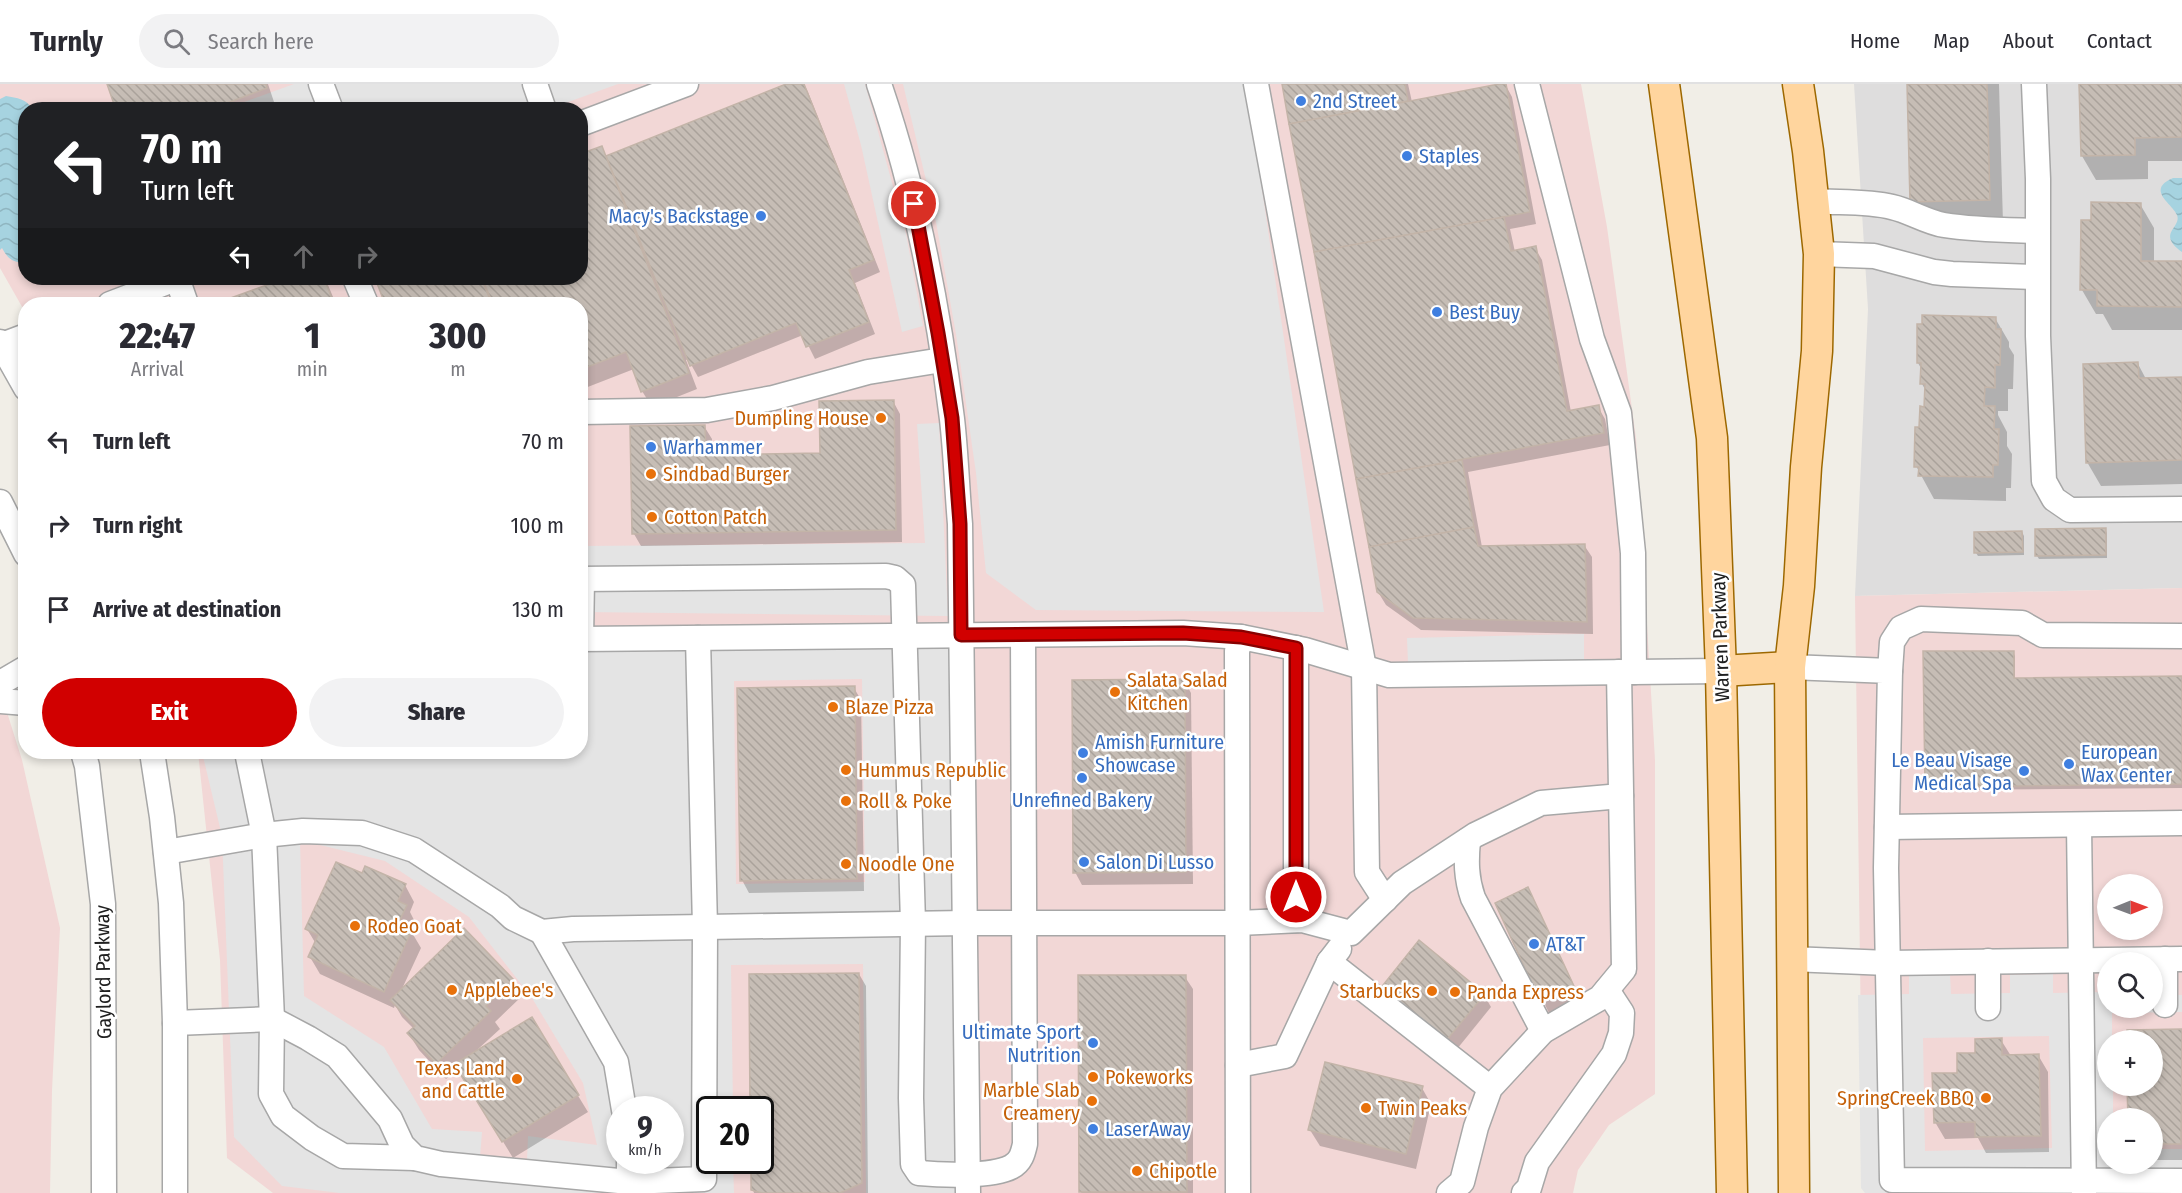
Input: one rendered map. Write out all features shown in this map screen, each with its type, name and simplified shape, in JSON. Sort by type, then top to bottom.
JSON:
[{"type":"main road","name":"Warren Parkway","points":[[1664,84],[1712,438],[1721,671],[1732,1193]]},
{"type":"main road","points":[[1794,1193],[1790,668],[1799,586],[1806,467],[1817,351],[1819,254],[1798,84]]},
{"type":"main road","points":[[1721,671],[1790,668]]},
{"type":"street","points":[[535,84],[541,102]]},
{"type":"street","points":[[588,121],[686,84]]},
{"type":"street","points":[[879,84],[918,222],[953,428],[960,524],[968,1184]]},
{"type":"street","points":[[1256,84],[1364,668],[1368,872],[1385,900]]},
{"type":"street","points":[[1455,1192],[1462,1182],[1476,1127],[1490,1088],[1543,1031],[1600,998],[1624,969],[1621,796],[1633,553],[1619,413],[1592,339],[1527,84]]},
{"type":"street","points":[[2034,84],[2043,478],[2048,491],[2059,503],[2070,510],[2182,509]]},
{"type":"street","points":[[1813,201],[1885,206],[1944,225],[2037,231]]},
{"type":"street","points":[[1819,254],[1874,256],[1934,272],[1952,274],[2037,277]]},
{"type":"street","points":[[128,297],[160,285]]},
{"type":"street","points":[[18,338],[1,343],[18,374]]},
{"type":"street","points":[[588,412],[707,410],[773,398],[868,372],[942,360]]},
{"type":"street","points":[[0,502],[18,538]]},
{"type":"street","points":[[588,579],[895,578],[900,580],[904,591],[913,923],[911,1098],[913,1164],[919,1173],[968,1184],[991,1172],[1011,1167],[1021,1158],[1025,1144],[1023,635]]},
{"type":"street","points":[[2182,636],[2043,635],[2022,623],[1921,619],[1901,628],[1892,642],[1887,827],[1892,1180],[2084,1187],[2182,1181]]},
{"type":"street","points":[[588,639],[1183,633],[1241,637],[1296,648],[1389,675],[1721,671]]},
{"type":"street","points":[[1238,1193],[1237,651],[1241,637]]},
{"type":"street","points":[[248,759],[264,835],[272,1019],[271,1094],[283,1116],[312,1138],[343,1156],[415,1158],[441,1164],[629,1179],[704,1179],[705,927],[698,638]]},
{"type":"street","points":[[1296,648],[1296,920]]},
{"type":"street","points":[[1790,668],[1890,671]]},
{"type":"street","points":[[0,682],[18,672]]},
{"type":"street","points":[[0,701],[18,702]]},
{"type":"street","name":"Gaylord Parkway","points":[[85,759],[103,904],[104,1193]]},
{"type":"street","points":[[153,759],[171,903],[175,1023],[176,1193]]},
{"type":"street","points":[[1238,1065],[1285,1056],[1329,962],[1351,933],[1402,883],[1468,840],[1541,803],[1621,796]]},
{"type":"street","points":[[1887,827],[2182,823]]},
{"type":"street","points":[[2079,825],[2084,1187]]},
{"type":"street","points":[[166,852],[264,835],[303,831],[362,833],[414,850],[500,906],[513,918],[542,933],[616,1062],[622,1096]]},
{"type":"street","points":[[1468,840],[1467,881],[1473,898],[1543,1031]]},
{"type":"street","points":[[542,933],[573,929],[966,922],[1296,920],[1351,933]]},
{"type":"street","points":[[1791,959],[1888,963],[2173,959],[2165,1005]]},
{"type":"street","points":[[1329,962],[1490,1088]]},
{"type":"street","points":[[1988,962],[1988,1008]]},
{"type":"street","points":[[1524,1193],[1529,1188],[1537,1162],[1614,1054],[1621,1033],[1622,1013],[1607,990]]},
{"type":"street","points":[[175,1023],[272,1019],[337,1056],[390,1119],[402,1145],[415,1158]]},
{"type":"shaded area","points":[[0,84],[1581,84],[1607,227],[1636,438],[1655,760],[1655,1094],[1609,1125],[1578,1170],[1573,1193],[273,1193],[227,1158],[220,960],[199,759],[588,759],[588,297],[18,297],[18,300],[0,268]]},
{"type":"shaded area","points":[[294,84],[618,84],[568,102],[244,102]]},
{"type":"shaded area","points":[[844,84],[865,84],[906,234],[923,326],[902,332],[861,145]]},
{"type":"shaded area","points":[[903,84],[1244,84],[1252,121],[1324,612],[1036,610],[986,573],[976,473],[956,334],[936,222]]},
{"type":"shaded area","points":[[1854,84],[2182,84],[2182,588],[1855,596],[1868,309]]},
{"type":"shaded area","points":[[939,423],[948,616],[588,612],[588,546],[925,543],[917,424]]},
{"type":"shaded area","points":[[2182,588],[2182,1193],[1873,1193],[1863,1182],[1855,596]]},
{"type":"shaded area","points":[[1584,634],[1584,660],[1408,663],[1407,638]]},
{"type":"shaded area","points":[[950,648],[956,1193],[866,1193],[863,964],[731,965],[733,1096],[696,1096],[696,1174],[733,1174],[734,1193],[340,1193],[282,1186],[234,1137],[222,836],[204,759],[588,759],[588,652]],"holes":[[[862,679],[865,882],[736,884],[734,681]],[[300,840],[385,861],[469,917],[532,998],[583,1083],[597,1145],[528,1136],[527,1161],[480,1157],[482,1132],[432,1129],[384,1047],[304,996]]]},
{"type":"shaded area","points":[[0,690],[18,747],[18,759],[22,760],[60,928],[52,1091],[50,1193],[0,1193]]},
{"type":"shaded area","points":[[2053,974],[2053,993],[2097,992],[2097,1018],[2112,1018],[2112,1030],[2097,1030],[2097,1096],[2113,1096],[2113,1108],[2097,1108],[2097,1174],[2163,1174],[2163,1149],[2182,1149],[2182,1193],[1865,1193],[1861,1188],[1858,995],[1909,994],[1909,976],[1950,975],[1951,994],[2010,993],[2010,975]],"holes":[[[2049,1036],[2052,1148],[1925,1151],[1923,1038]]]},
{"type":"shaded area","points":[[2163,995],[2182,995],[2182,1012],[2163,1012]]},
{"type":"water","points":[[6,96],[25,102],[18,102],[18,262],[9,258],[2,248],[0,250],[0,99]]},
{"type":"water","points":[[2173,178],[2182,178],[2182,252],[2171,240],[2170,235],[2178,220],[2177,215],[2161,192],[2161,187]]},
{"type":"building","points":[[107,84],[266,84],[267,88],[230,102],[113,102]]},
{"type":"building","points":[[786,84],[804,84],[874,260],[849,270],[869,322],[806,347],[796,323],[690,366],[606,156]]},
{"type":"building","points":[[1282,84],[1405,84],[1408,101],[1289,124]]},
{"type":"building","name":"Staples","points":[[1506,84],[1530,212],[1314,252],[1289,124]]},
{"type":"building","points":[[1907,84],[1987,84],[1990,200],[1910,202]]},
{"type":"building","points":[[2079,84],[2182,84],[2182,137],[2135,138],[2135,155],[2081,156]]},
{"type":"building","points":[[602,146],[689,373],[641,392],[626,352],[588,367],[588,297],[490,297],[485,285],[588,285],[588,151]]},
{"type":"building","points":[[2091,202],[2141,203],[2141,261],[2182,261],[2182,307],[2097,306],[2097,290],[2080,290],[2081,220],[2091,220]]},
{"type":"building","name":"Best Buy","points":[[1504,217],[1511,251],[1536,246],[1567,411],[1599,405],[1604,433],[1356,479],[1314,252]]},
{"type":"building","points":[[267,285],[327,285],[331,297],[234,297]]},
{"type":"building","points":[[378,285],[484,285],[489,297],[382,297]]},
{"type":"building","points":[[1922,315],[1996,317],[1996,329],[2001,329],[2000,365],[1995,365],[1995,388],[1985,387],[1984,406],[1995,406],[1994,429],[1999,429],[1998,465],[1993,465],[1993,477],[1918,476],[1919,467],[1914,467],[1915,427],[1919,427],[1920,406],[1924,407],[1925,384],[1920,384],[1921,363],[1917,363],[1917,324],[1922,324]]},
{"type":"building","points":[[2138,362],[2139,378],[2182,377],[2182,460],[2086,463],[2083,364]]},
{"type":"building","points":[[894,400],[896,530],[632,534],[630,426],[705,425],[706,455],[820,453],[819,401]]},
{"type":"building","points":[[1462,460],[1474,527],[1369,547],[1356,479]]},
{"type":"building","points":[[1474,527],[1478,546],[1585,544],[1587,622],[1413,618],[1377,592],[1369,547]]},
{"type":"building","points":[[2106,528],[2106,555],[2035,556],[2035,529]]},
{"type":"building","points":[[2022,531],[2023,552],[1974,553],[1974,532]]},
{"type":"building","points":[[1923,651],[2014,651],[2014,678],[2182,676],[2182,784],[1925,787]]},
{"type":"building","points":[[1185,679],[1186,872],[1073,873],[1072,680]]},
{"type":"building","points":[[855,686],[857,879],[740,881],[737,688]]},
{"type":"building","name":"Rodeo Goat","points":[[336,862],[362,873],[365,866],[406,884],[398,901],[407,905],[398,924],[412,930],[384,992],[308,957],[318,935],[305,929]]},
{"type":"building","name":"AT&T","points":[[1528,887],[1574,986],[1540,1001],[1495,903]]},
{"type":"building","name":"Applebee's","points":[[464,928],[513,979],[486,1006],[491,1011],[436,1064],[407,1033],[415,1026],[390,1000]]},
{"type":"building","name":"Starbucks","points":[[1419,940],[1485,994],[1445,1042],[1380,989]]},
{"type":"building","points":[[859,973],[862,1183],[840,1193],[762,1193],[751,1190],[751,1174],[774,1174],[774,1096],[750,1096],[749,974]]},
{"type":"building","points":[[1078,975],[1186,975],[1187,1192],[1079,1192]]},
{"type":"building","name":"Texas Land and Cattle","points":[[532,1017],[579,1095],[502,1142],[454,1064]]},
{"type":"building","points":[[2182,1029],[2181,1144],[2163,1144],[2163,1108],[2128,1108],[2127,1096],[2163,1096],[2163,1030],[2127,1030]]},
{"type":"building","name":"SpringCreek BBQ","points":[[2002,1038],[2002,1055],[2039,1054],[2041,1136],[1975,1137],[1975,1122],[1934,1123],[1932,1073],[1957,1073],[1957,1053],[1975,1053],[1975,1039]]},
{"type":"building","name":"Twin Peaks","points":[[1325,1062],[1423,1086],[1406,1154],[1308,1130]]},
{"type":"place","name":"2nd Street","points":[[1301,101]]},
{"type":"place","name":"Staples","points":[[1407,156]]},
{"type":"place","name":"Macy's Backstage","points":[[761,216]]},
{"type":"place","name":"Best Buy","points":[[1437,312]]},
{"type":"place","name":"Dumpling House","points":[[881,418]]},
{"type":"place","name":"Warhammer","points":[[651,447]]},
{"type":"place","name":"Sindbad Burger","points":[[651,474]]},
{"type":"place","name":"Cotton Patch","points":[[652,517]]},
{"type":"place","name":"Salata Salad Kitchen","points":[[1115,692]]},
{"type":"place","name":"Blaze Pizza","points":[[833,707]]},
{"type":"place","name":"Amish Furniture Showcase","points":[[1083,753]]},
{"type":"place","name":"European Wax Center","points":[[2069,764]]},
{"type":"place","name":"Hummus Republic","points":[[846,770]]},
{"type":"place","name":"Le Beau Visage Medical Spa","points":[[2024,771]]},
{"type":"place","name":"Unrefined Bakery","points":[[1082,778]]},
{"type":"place","name":"Roll & Poke","points":[[846,801]]},
{"type":"place","name":"Salon Di Lusso","points":[[1084,862]]},
{"type":"place","name":"Noodle One","points":[[846,864]]},
{"type":"place","name":"Rodeo Goat","points":[[355,926]]},
{"type":"place","name":"AT&T","points":[[1534,944]]},
{"type":"place","name":"Applebee's","points":[[452,990]]},
{"type":"place","name":"Starbucks","points":[[1432,991]]},
{"type":"place","name":"Panda Express","points":[[1455,992]]},
{"type":"place","name":"Ultimate Sport Nutrition","points":[[1093,1043]]},
{"type":"place","name":"Pokeworks","points":[[1093,1077]]},
{"type":"place","name":"Texas Land and Cattle","points":[[517,1079]]},
{"type":"place","name":"SpringCreek BBQ","points":[[1986,1098]]},
{"type":"place","name":"Marble Slab Creamery","points":[[1092,1101]]},
{"type":"place","name":"Twin Peaks","points":[[1366,1108]]},
{"type":"place","name":"LaserAway","points":[[1093,1129]]},
{"type":"place","name":"Chipotle","points":[[1137,1171]]},
{"type":"route","points":[[914,204],[952,418],[960,524],[961,635],[1183,633],[1241,637],[1296,648],[1296,897]]}]
